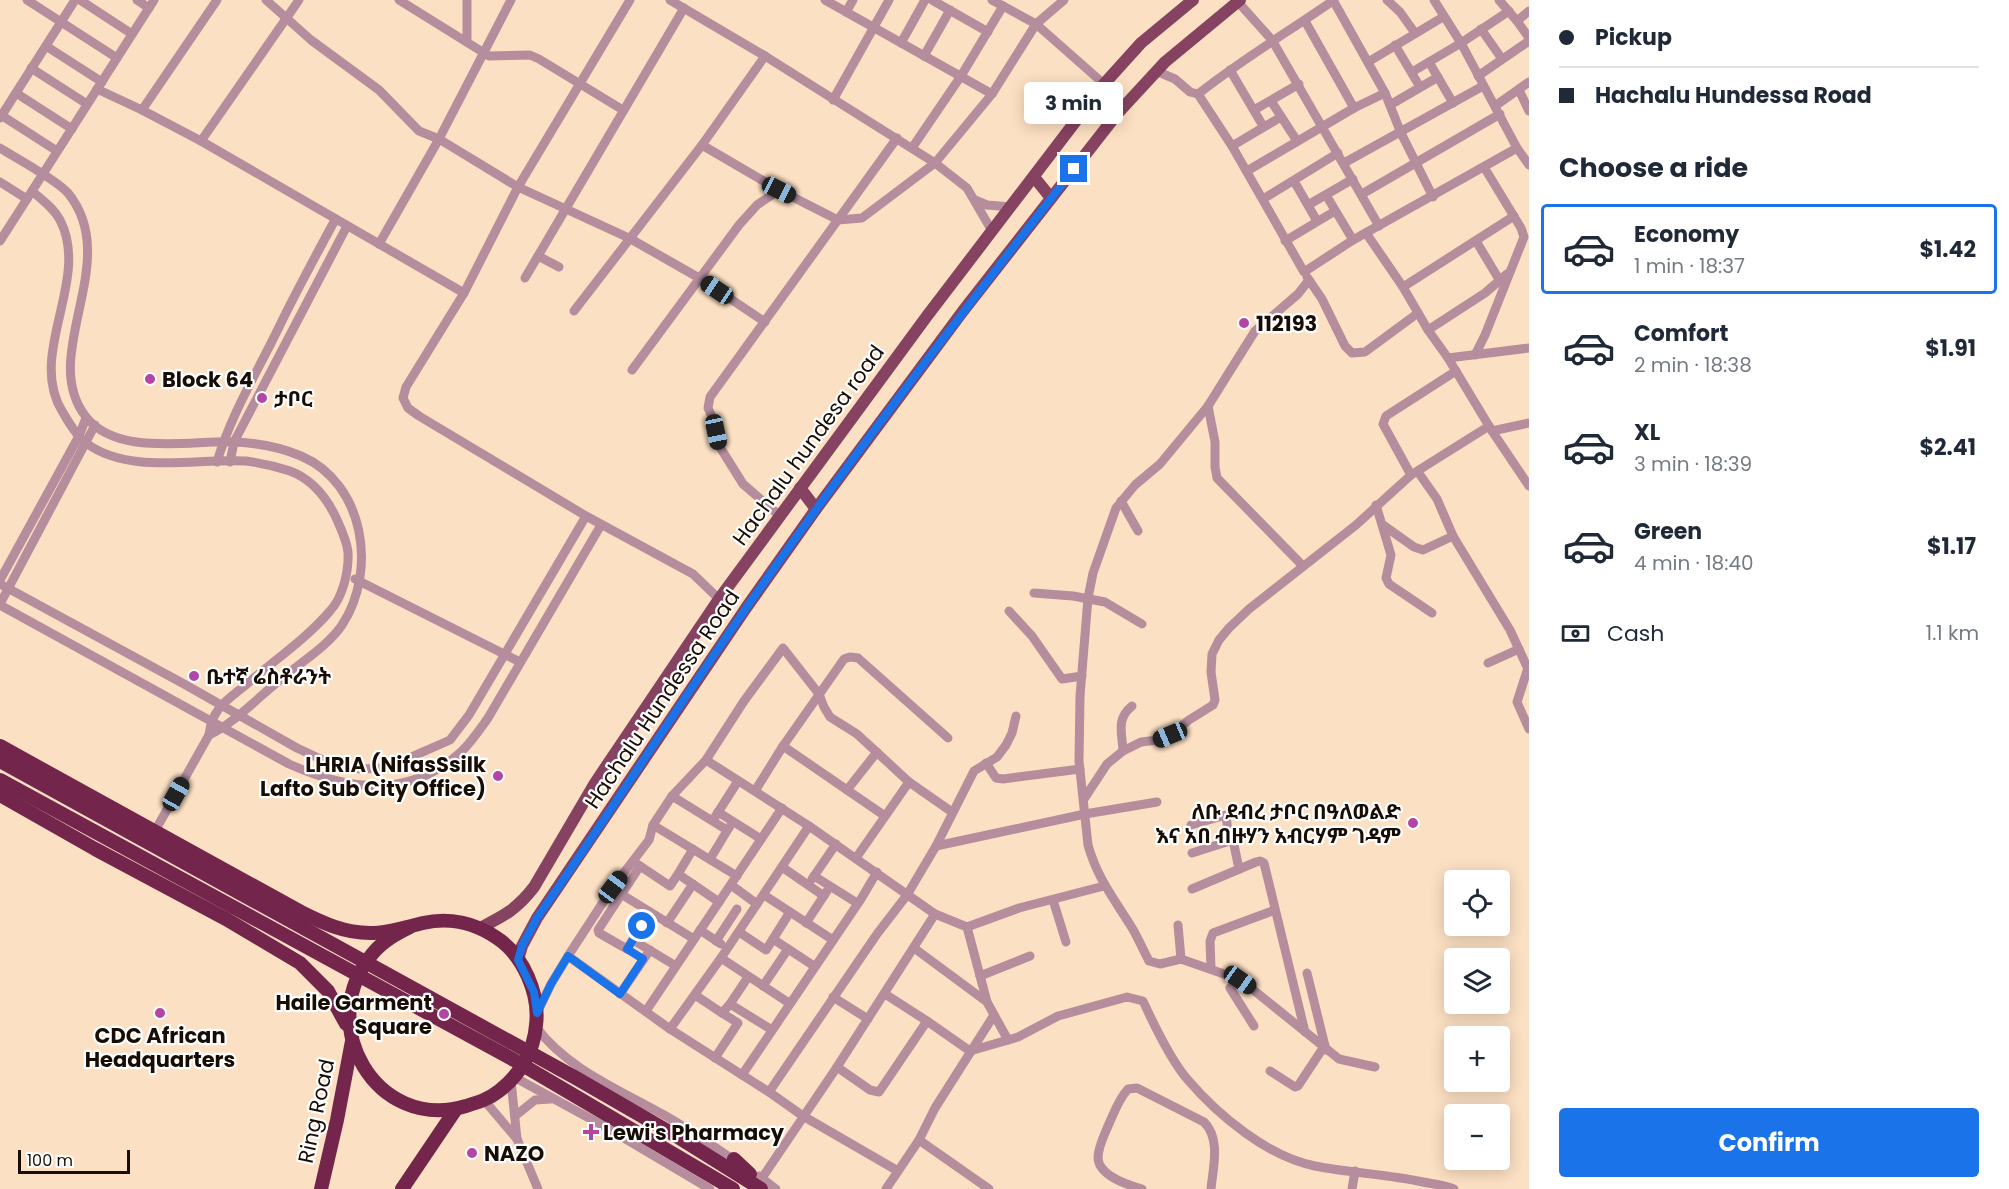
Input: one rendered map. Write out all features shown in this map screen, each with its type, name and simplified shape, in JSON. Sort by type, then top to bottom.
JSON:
[{"type":"highway","points":[[0,746],[301,912],[342,930],[372,933],[434,921],[446,921],[480,928],[498,939],[514,953],[534,992],[537,1020],[532,1045],[525,1062],[513,1079],[484,1100],[456,1109],[444,1110],[423,1108],[404,1102],[386,1091],[365,1069],[328,991],[300,963],[226,919],[0,795]]},
{"type":"highway","points":[[0,761],[414,988],[764,1185]]},
{"type":"highway","points":[[0,780],[483,1043],[733,1189]]},
{"type":"highway","points":[[351,1037],[349,1010],[352,989],[361,969],[374,951],[390,937],[410,927]]},
{"type":"highway","name":"Ring Road","points":[[321,1189],[337,1120],[351,1037]]},
{"type":"highway","points":[[402,1189],[456,1109]]},
{"type":"highway","points":[[734,1159],[764,1185]]},
{"type":"main road","name":"Hachalu hundesa road","points":[[480,928],[506,915],[524,900],[534,887],[595,783],[719,598],[1104,84],[1141,43],[1193,0]]},
{"type":"main road","name":"Hachalu Hundessa Road","points":[[518,960],[522,946],[537,918],[746,608],[816,509],[963,311],[1117,114],[1165,62],[1239,1]]},
{"type":"main road","points":[[1034,177],[1051,198]]},
{"type":"main road","points":[[800,489],[816,509]]},
{"type":"street","points":[[27,0],[117,58]]},
{"type":"street","points":[[57,151],[1,116],[75,0]]},
{"type":"street","points":[[80,0],[132,34]]},
{"type":"street","points":[[0,241],[151,4],[136,0]]},
{"type":"street","points":[[142,110],[216,0]]},
{"type":"street","points":[[266,0],[311,40],[378,90],[419,131],[439,139],[519,187],[629,237],[700,279],[765,322]]},
{"type":"street","points":[[201,141],[299,0]]},
{"type":"street","points":[[399,0],[483,53],[501,57],[530,55],[539,58],[623,110]]},
{"type":"street","points":[[466,42],[467,0]]},
{"type":"street","points":[[379,244],[439,139],[511,0]]},
{"type":"street","points":[[630,0],[519,187],[464,293],[406,387],[403,398],[408,408],[419,416],[601,525],[693,574],[719,598]]},
{"type":"street","points":[[670,0],[682,5],[935,162],[967,188],[992,231]]},
{"type":"street","points":[[825,0],[992,94]]},
{"type":"street","points":[[846,12],[853,0]]},
{"type":"street","points":[[833,100],[888,0]]},
{"type":"street","points":[[901,42],[925,0]]},
{"type":"street","points":[[992,0],[1036,24],[1104,84]]},
{"type":"street","points":[[912,148],[988,32],[1007,8],[1017,0]]},
{"type":"street","points":[[702,145],[779,190],[838,220],[862,218],[935,162],[992,94],[1036,24],[1064,0]]},
{"type":"street","points":[[1198,94],[1272,40],[1305,21],[1333,0],[1384,93],[1432,197]]},
{"type":"street","points":[[1387,0],[1400,12],[1415,33]]},
{"type":"street","points":[[1434,0],[1461,43],[1517,148],[1529,164]]},
{"type":"street","points":[[1478,76],[1529,39],[1499,0]]},
{"type":"street","points":[[935,1],[988,32]]},
{"type":"street","points":[[1239,1],[1272,40],[1379,226]]},
{"type":"street","points":[[525,278],[682,5]]},
{"type":"street","points":[[924,56],[950,10]]},
{"type":"street","points":[[1412,72],[1509,11]]},
{"type":"street","points":[[1517,21],[1529,11]]},
{"type":"street","points":[[1368,62],[1443,16]]},
{"type":"street","points":[[1305,21],[1354,108]]},
{"type":"street","points":[[1481,29],[1502,59]]},
{"type":"street","points":[[1395,45],[1420,87]]},
{"type":"street","points":[[46,46],[99,85],[201,141],[464,293]]},
{"type":"street","points":[[574,311],[702,145],[765,56]]},
{"type":"street","points":[[1429,62],[1453,102]]},
{"type":"street","points":[[31,68],[87,104]]},
{"type":"street","points":[[1230,70],[1263,126]]},
{"type":"street","points":[[1156,71],[1175,79],[1190,92],[1198,94],[1232,146],[1285,241],[1322,299],[1345,346],[1352,353],[1365,352],[1418,313]]},
{"type":"street","points":[[1390,105],[1438,77]]},
{"type":"street","points":[[1362,194],[1498,110],[1529,82]]},
{"type":"street","points":[[1254,110],[1299,84]]},
{"type":"street","points":[[1344,163],[1483,86]]},
{"type":"street","points":[[1519,90],[1529,111]]},
{"type":"street","points":[[16,93],[72,129]]},
{"type":"street","points":[[1246,171],[1384,93]]},
{"type":"street","points":[[1271,101],[1297,141]]},
{"type":"street","points":[[1232,146],[1281,117]]},
{"type":"street","points":[[780,516],[743,484],[718,444],[713,419],[708,408],[710,397],[897,138]]},
{"type":"street","points":[[0,148],[68,193],[80,213],[86,240],[87,273],[72,346],[70,371],[72,388],[86,418],[116,436],[135,442],[167,445],[234,442],[267,445],[300,455],[330,474],[350,502],[358,524],[362,561],[357,591],[335,634],[223,729],[209,735]]},
{"type":"street","points":[[1375,1067],[1339,1059],[1240,980],[1181,959],[1160,964],[1149,960],[1131,925],[1104,886],[1088,845],[1080,769],[1082,676],[1088,598],[1093,573],[1116,508],[1135,485],[1160,464],[1208,406],[1255,331],[1298,294],[1307,276],[1353,240],[1517,148]]},
{"type":"street","points":[[1263,199],[1338,153]]},
{"type":"street","points":[[1475,355],[1526,232],[1484,166]]},
{"type":"street","points":[[1308,205],[1353,179]]},
{"type":"street","points":[[1294,181],[1317,221]]},
{"type":"street","points":[[0,182],[51,207],[60,220],[67,240],[69,261],[52,354],[51,373],[57,402],[79,436],[86,443],[107,454],[134,461],[244,461],[271,465],[296,474],[313,484],[331,506],[348,551],[346,577],[331,610],[295,644],[221,706],[211,721],[209,735],[155,831]]},
{"type":"street","points":[[632,370],[739,225],[757,205],[779,190]]},
{"type":"street","points":[[1326,195],[1353,240]]},
{"type":"street","points":[[975,200],[987,205],[1011,207]]},
{"type":"street","points":[[1285,241],[1335,211]]},
{"type":"street","points":[[1402,286],[1514,216]]},
{"type":"street","points":[[216,462],[222,442],[289,303],[335,220]]},
{"type":"street","points":[[230,462],[234,442],[347,226]]},
{"type":"street","points":[[1366,234],[1402,286],[1490,429],[1529,486]]},
{"type":"street","points":[[1476,241],[1500,280]]},
{"type":"street","points":[[538,256],[559,267]]},
{"type":"street","points":[[1428,330],[1485,293],[1511,270]]},
{"type":"street","points":[[1448,358],[1529,348]]},
{"type":"street","points":[[1456,371],[1383,420],[1415,473],[1437,499],[1453,536],[1510,630],[1519,649],[1528,670],[1517,702],[1529,729]]},
{"type":"street","points":[[1208,406],[1215,442],[1217,478],[1303,566]]},
{"type":"street","points":[[86,418],[3,584],[0,605],[223,729],[317,777],[352,785],[389,786],[421,778],[462,751],[488,718],[601,525]]},
{"type":"street","points":[[1084,799],[1107,764],[1123,751],[1142,742],[1158,740],[1170,735],[1213,705],[1215,700],[1211,672],[1212,654],[1219,640],[1250,609],[1356,525],[1415,473],[1490,429],[1529,423]]},
{"type":"street","points":[[3,584],[95,425]]},
{"type":"street","points":[[1121,501],[1138,531]]},
{"type":"street","points":[[1376,505],[1391,555],[1386,578],[1389,584],[1432,613]]},
{"type":"street","points":[[3,584],[297,748],[327,762],[360,769],[386,768],[450,740],[469,715],[586,516]]},
{"type":"street","points":[[1383,525],[1414,547],[1423,550],[1453,536]]},
{"type":"street","points":[[346,577],[359,580],[520,662]]},
{"type":"street","points":[[1034,593],[1088,598],[1105,602],[1142,624]]},
{"type":"street","points":[[1009,611],[1032,636],[1062,679],[1082,676]]},
{"type":"street","points":[[643,959],[599,933],[598,930],[621,894],[649,840],[653,825],[672,796],[706,760],[744,701],[783,648],[819,694],[830,717],[857,734],[909,782],[952,812]]},
{"type":"street","points":[[1488,663],[1519,649]]},
{"type":"street","points":[[755,792],[819,694],[844,659],[850,657],[858,658],[948,738]]},
{"type":"street","points":[[1123,751],[1121,720],[1123,713],[1132,706]]},
{"type":"street","points":[[769,1092],[877,934],[907,895],[936,846],[974,771],[997,757],[1006,745],[1016,716]]},
{"type":"street","points":[[783,746],[885,816]]},
{"type":"street","points":[[848,790],[877,752]]},
{"type":"street","points":[[706,760],[836,844],[935,914],[967,927],[1019,908],[1104,886]]},
{"type":"street","points":[[986,763],[996,778],[1003,780],[1080,769]]},
{"type":"street","points":[[386,768],[389,786]]},
{"type":"street","points":[[715,816],[738,781]]},
{"type":"street","points":[[856,858],[909,782]]},
{"type":"street","points":[[672,796],[715,816],[733,821],[761,839]]},
{"type":"street","points":[[936,846],[1084,814],[1157,801]]},
{"type":"street","points":[[646,1011],[782,808]]},
{"type":"street","points":[[1191,825],[1226,815],[1229,840]]},
{"type":"street","points":[[715,816],[726,830]]},
{"type":"street","points":[[710,859],[733,821]]},
{"type":"street","points":[[653,825],[737,876]]},
{"type":"street","points":[[670,1029],[728,949],[809,826]]},
{"type":"street","points":[[1192,853],[1233,840],[1239,869]]},
{"type":"street","points":[[807,885],[836,844]]},
{"type":"street","points":[[670,886],[693,849]]},
{"type":"street","points":[[1192,889],[1260,861],[1264,863],[1305,1033]]},
{"type":"street","points":[[637,863],[685,896]]},
{"type":"street","points":[[637,863],[568,956],[551,984],[537,1020],[546,1040],[583,1069],[667,1116],[734,1159]]},
{"type":"street","points":[[782,867],[824,896]]},
{"type":"street","points":[[742,1075],[877,872]]},
{"type":"street","points":[[678,874],[719,902]]},
{"type":"street","points":[[814,876],[858,903]]},
{"type":"street","points":[[667,923],[693,884]]},
{"type":"street","points":[[730,885],[757,904]]},
{"type":"street","points":[[806,922],[830,886]]},
{"type":"street","points":[[621,894],[694,939]]},
{"type":"street","points":[[764,895],[832,940]]},
{"type":"street","points":[[1053,900],[1066,942]]},
{"type":"street","points":[[716,941],[737,909]]},
{"type":"street","points":[[1211,968],[1210,941],[1213,933],[1275,910]]},
{"type":"street","points":[[627,949],[650,912]]},
{"type":"street","points":[[766,950],[790,912]]},
{"type":"street","points":[[776,1189],[764,1185],[803,1116],[885,994],[935,914]]},
{"type":"street","points":[[1178,925],[1181,959]]},
{"type":"street","points":[[967,927],[987,1002],[1008,1040]]},
{"type":"street","points":[[700,930],[728,949]]},
{"type":"street","points":[[739,932],[780,960]]},
{"type":"street","points":[[773,939],[814,966]]},
{"type":"street","points":[[633,940],[676,966]]},
{"type":"street","points":[[914,948],[987,1002]]},
{"type":"street","points":[[763,986],[788,949]]},
{"type":"street","points":[[620,994],[650,950]]},
{"type":"street","points":[[568,956],[670,1029],[803,1116],[898,1171]]},
{"type":"street","points":[[980,976],[1030,956]]},
{"type":"street","points":[[721,958],[789,1003]]},
{"type":"street","points":[[1270,1071],[1295,1087],[1298,1086],[1325,1049],[1307,973]]},
{"type":"street","points":[[722,1013],[748,977]]},
{"type":"street","points":[[1240,980],[1230,988],[1254,1026]]},
{"type":"street","points":[[695,994],[738,1023]]},
{"type":"street","points":[[885,994],[970,1051]]},
{"type":"street","points":[[833,997],[868,1019]]},
{"type":"street","points":[[970,1051],[1018,1037],[1058,1017],[1127,997],[1143,1001],[1177,1065],[1188,1080],[1219,1112],[1255,1139],[1294,1160],[1316,1167],[1404,1178],[1454,1189]]},
{"type":"street","points":[[730,1004],[772,1030]]},
{"type":"street","points":[[715,1058],[745,1014]]},
{"type":"street","points":[[886,1189],[919,1140],[934,1108],[994,1015]]},
{"type":"street","points":[[837,1067],[870,1090],[879,1092],[927,1021]]},
{"type":"street","points":[[517,1139],[513,1079],[600,1124],[710,1189]]},
{"type":"street","points":[[1142,1189],[1114,1179],[1100,1166],[1098,1157],[1120,1098],[1128,1089],[1137,1088],[1209,1126],[1215,1145],[1211,1189]]},
{"type":"street","points":[[515,1116],[535,1100],[555,1099]]},
{"type":"street","points":[[484,1100],[517,1139],[538,1189]]},
{"type":"street","points":[[919,1140],[989,1189]]},
{"type":"street","points":[[1352,1189],[1355,1171]]},
{"type":"place","name":"112193","points":[[1244,323]]},
{"type":"place","name":"Block 64","points":[[150,379]]},
{"type":"place","name":"ታቦር","points":[[262,398]]},
{"type":"place","name":"ቤተኛ ሬስቶራንት","points":[[194,676]]},
{"type":"place","name":"LHRIA (NifasSsilk Lafto Sub City Office)","points":[[498,776]]},
{"type":"place","name":"ለቡ ደብረ ታቦር በዓለወልድ እና አበ ብዙሃን አብርሃም ገዳም","points":[[1413,823]]},
{"type":"place","name":"CDC African Headquarters","points":[[160,1013]]},
{"type":"place","name":"Haile Garment Square","points":[[444,1014]]},
{"type":"place","name":"Lewi's Pharmacy","points":[[591,1132]]},
{"type":"place","name":"NAZO","points":[[472,1153]]},
{"type":"route","points":[[642,926],[627,949],[643,959],[620,994],[568,956],[537,1013],[534,992],[518,960],[522,946],[537,918],[746,608],[816,509],[963,311],[1074,169]]}]
